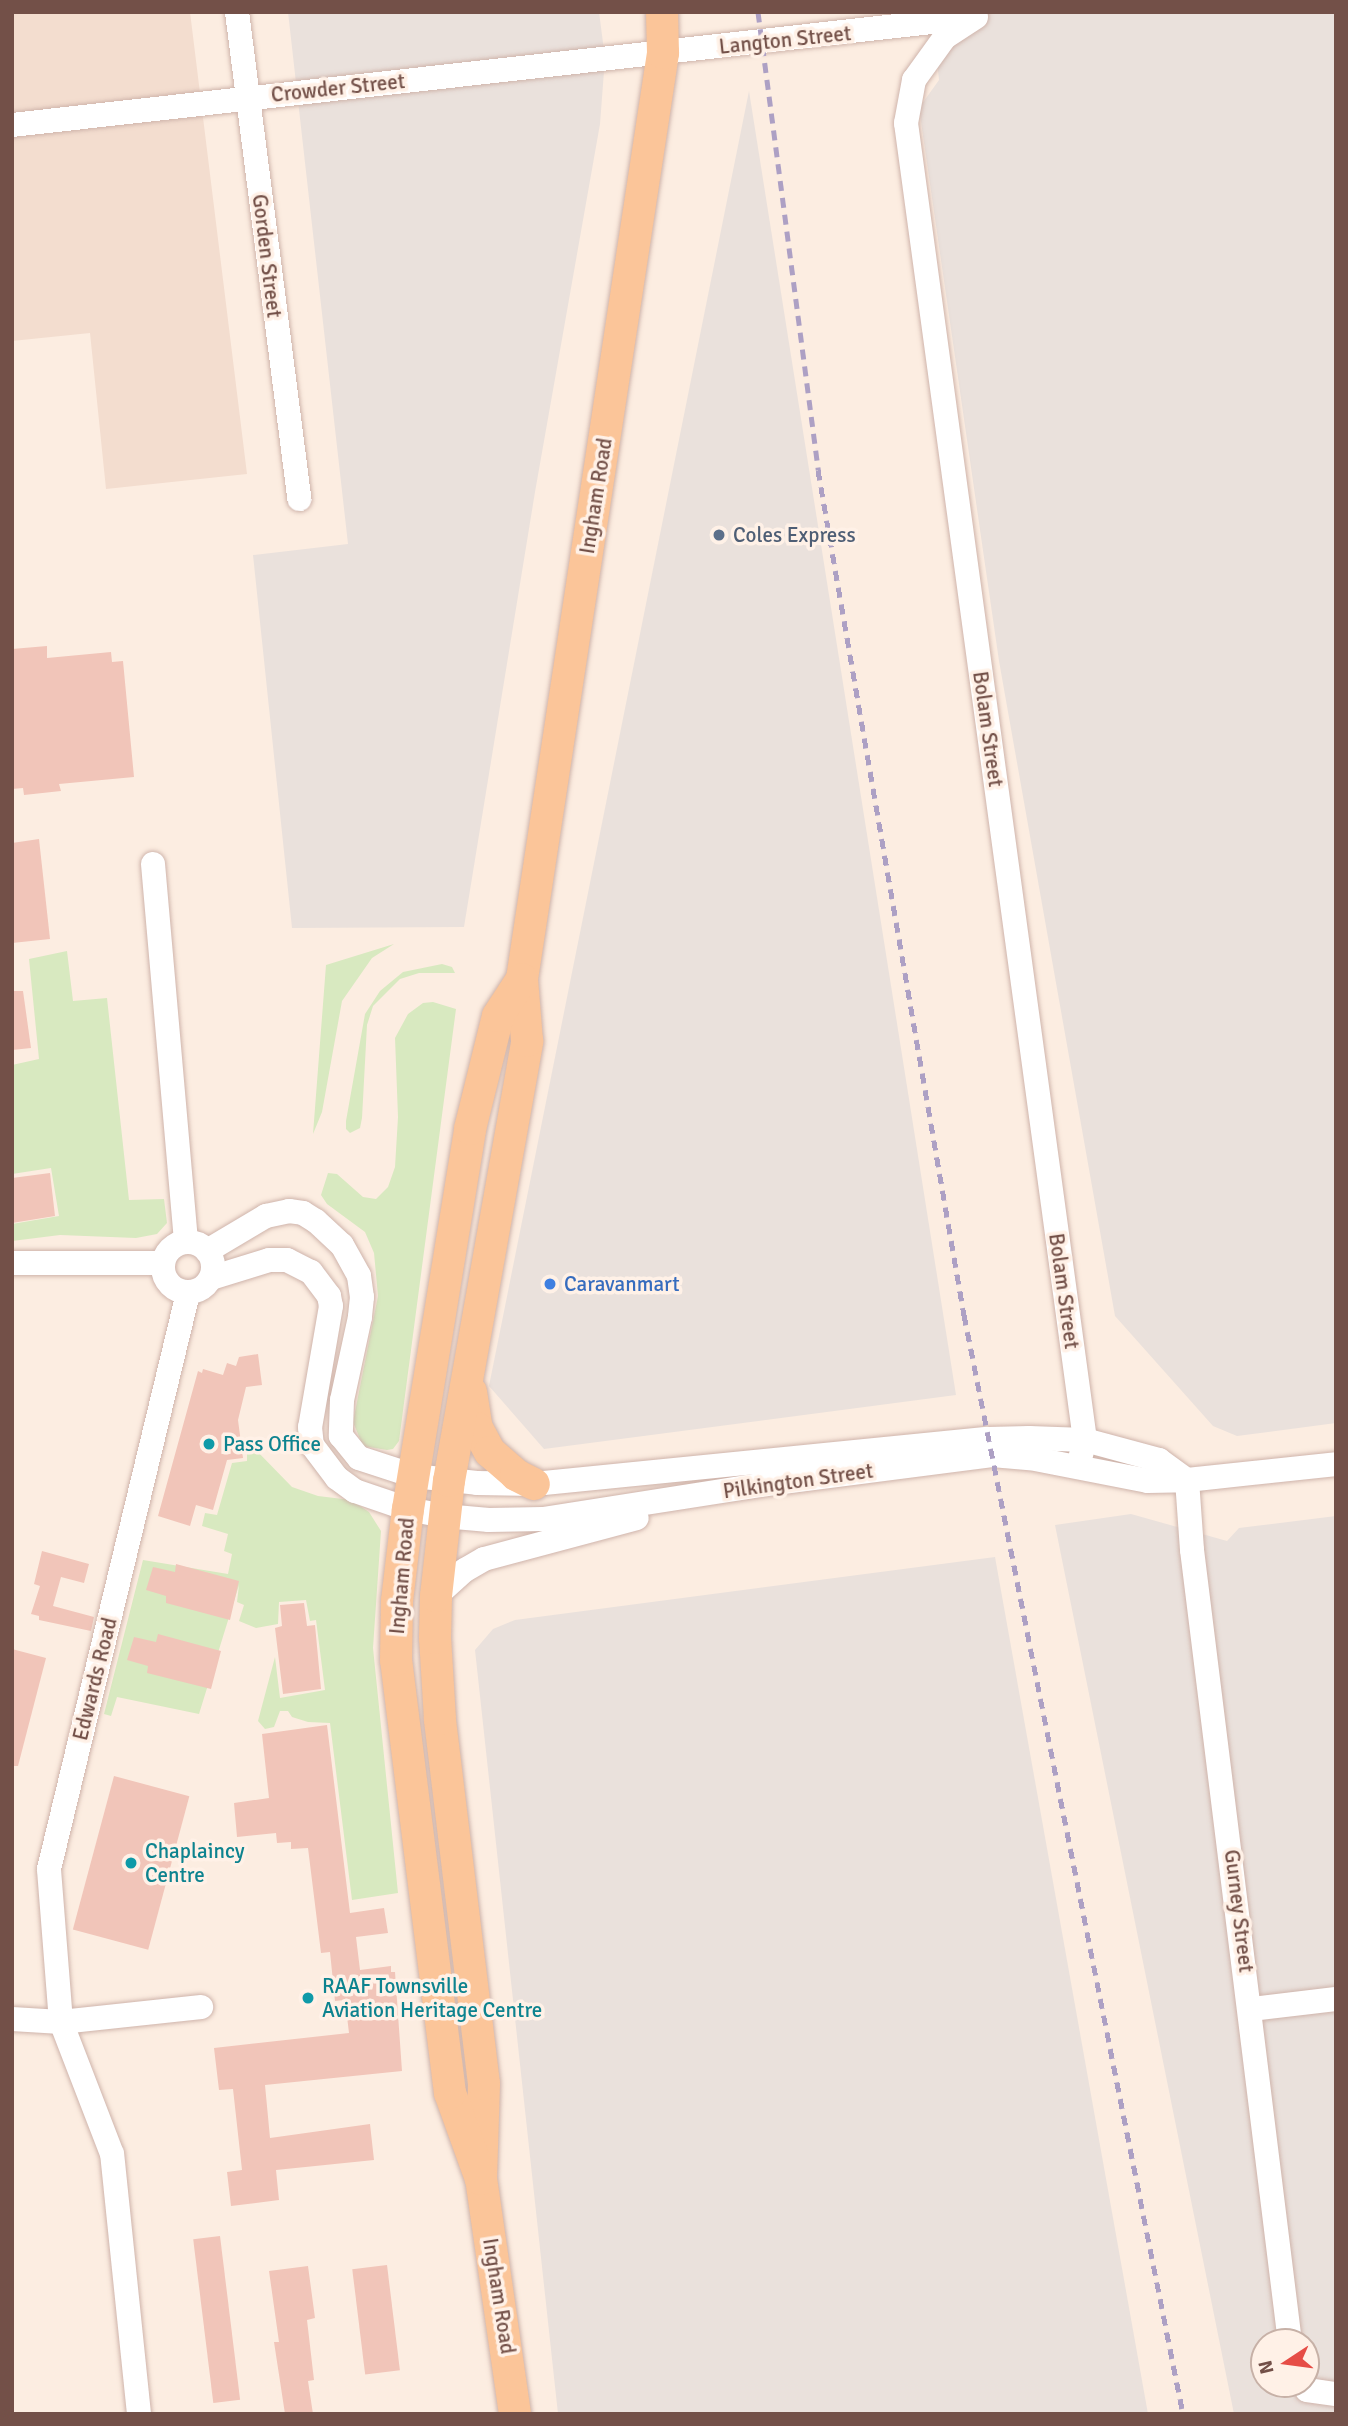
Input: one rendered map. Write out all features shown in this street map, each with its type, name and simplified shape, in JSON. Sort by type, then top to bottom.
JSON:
[{"type":"main road","name":"Ingham Road","points":[[515,2414],[481,2179],[484,2084],[439,1719],[436,1596],[449,1481],[527,1041],[522,979],[663,53],[662,12]]},
{"type":"main road","name":"Ingham Road","points":[[481,2179],[450,2093],[399,1697],[397,1601],[408,1509],[470,1129],[498,1016],[522,979]]},
{"type":"main road","points":[[468,1373],[482,1440],[504,1465],[534,1484]]},
{"type":"street","name":"Gorden Street","points":[[237,12],[299,499]]},
{"type":"street","name":"Langton Street","points":[[663,53],[982,15]]},
{"type":"street","name":"Bolam Street","points":[[982,15],[945,37],[914,80],[906,123],[1085,1440],[1078,1466]]},
{"type":"street","name":"Crowder Street","points":[[12,125],[663,53]]},
{"type":"street","points":[[153,864],[197,1247]]},
{"type":"street","name":"Pilkington Street","points":[[197,1247],[266,1216],[289,1211],[303,1213],[342,1245],[359,1276],[362,1297],[342,1400],[341,1436],[359,1458],[414,1476],[449,1481],[534,1484],[988,1439],[1085,1440],[1159,1460],[1187,1480]]},
{"type":"street","points":[[197,1247],[212,1259],[211,1278],[205,1286],[188,1293],[172,1286],[166,1280],[163,1263],[171,1249],[197,1247]]},
{"type":"street","name":"Pilkington Street","points":[[211,1278],[269,1260],[287,1260],[311,1272],[330,1296],[331,1317],[310,1427],[313,1445],[337,1478],[355,1491],[408,1509],[444,1516],[489,1520],[543,1519],[759,1485],[992,1455],[1030,1458],[1148,1481],[1187,1480],[1336,1464]]},
{"type":"street","points":[[12,1263],[163,1263]]},
{"type":"street","name":"Edwards Road","points":[[139,2414],[112,2154],[61,2022],[49,1869],[188,1293]]},
{"type":"street","name":"Gurney Street","points":[[1187,1480],[1192,1550],[1252,2009],[1288,2328]]},
{"type":"street","points":[[436,1596],[466,1570],[484,1559],[759,1485]]},
{"type":"street","points":[[1252,2009],[1336,1999]]},
{"type":"street","points":[[12,2019],[61,2022],[201,2007]]},
{"type":"shaded area","points":[[12,12],[190,12],[247,474],[106,489],[90,333],[12,341]]},
{"type":"shaded area","points":[[288,12],[599,12],[605,58],[600,124],[535,492],[464,927],[292,928],[253,555],[348,544]]},
{"type":"shaded area","points":[[932,12],[1336,12],[1336,1423],[1237,1436],[1213,1426],[1115,1316],[999,661],[919,108],[939,80]]},
{"type":"shaded area","points":[[749,91],[956,1395],[544,1449],[489,1386]]},
{"type":"shaded area","points":[[1131,1514],[1227,1541],[1239,1528],[1336,1516],[1336,2414],[1234,2414],[1055,1525]]},
{"type":"shaded area","points":[[995,1557],[1148,2414],[558,2414],[475,1650],[493,1629],[515,1620]]},
{"type":"green space","points":[[394,944],[372,958],[342,1001],[322,1112],[313,1134],[326,965]]},
{"type":"green space","points":[[67,951],[73,1001],[107,998],[129,1200],[164,1199],[167,1223],[157,1234],[136,1238],[60,1235],[12,1241],[12,1224],[59,1216],[51,1168],[12,1174],[12,1065],[39,1059],[29,959]]},
{"type":"green space","points":[[442,964],[452,967],[455,973],[419,973],[400,979],[373,1006],[367,1025],[362,1118],[360,1128],[350,1133],[346,1129],[346,1121],[365,1014],[380,991],[403,972]]},
{"type":"green space","points":[[433,1002],[456,1009],[399,1441],[393,1449],[387,1450],[363,1446],[353,1422],[378,1296],[374,1253],[365,1232],[327,1204],[321,1195],[328,1173],[337,1174],[363,1197],[376,1199],[388,1187],[395,1167],[398,1117],[395,1038],[408,1014],[423,1003]]},
{"type":"green space","points":[[254,1448],[292,1487],[318,1496],[351,1500],[369,1512],[381,1531],[373,1648],[398,1893],[352,1900],[330,1723],[308,1722],[292,1717],[288,1711],[280,1711],[274,1727],[265,1729],[258,1721],[275,1657],[280,1698],[325,1690],[316,1620],[310,1621],[306,1600],[279,1602],[278,1624],[256,1628],[239,1621],[244,1605],[237,1602],[239,1585],[199,1714],[117,1697],[111,1716],[104,1714],[143,1560],[228,1574],[232,1554],[224,1551],[228,1534],[202,1526],[205,1513],[217,1515],[232,1463],[247,1461],[247,1451]]},
{"type":"building","points":[[47,646],[47,658],[111,652],[112,662],[123,661],[134,777],[59,784],[61,791],[24,795],[23,788],[12,789],[12,649]]},
{"type":"building","points":[[39,839],[50,939],[12,943],[12,843]]},
{"type":"building","points":[[12,991],[23,991],[31,1048],[12,1050]]},
{"type":"building","points":[[50,1173],[55,1216],[12,1223],[12,1178]]},
{"type":"building","name":"Pass Office","points":[[258,1354],[262,1385],[246,1387],[238,1420],[243,1458],[227,1460],[213,1510],[196,1505],[190,1526],[158,1516],[198,1371],[202,1373],[203,1369],[223,1375],[227,1363],[236,1366],[239,1357]]},
{"type":"building","points":[[42,1551],[89,1564],[84,1583],[61,1577],[53,1606],[94,1617],[91,1631],[39,1620],[39,1616],[31,1614],[40,1586],[34,1584]]},
{"type":"building","points":[[176,1564],[239,1581],[230,1620],[166,1603],[166,1596],[146,1590],[153,1567],[175,1572]]},
{"type":"building","points":[[304,1603],[307,1626],[315,1625],[321,1689],[283,1694],[275,1628],[282,1626],[280,1605]]},
{"type":"building","points":[[158,1634],[221,1651],[211,1689],[147,1673],[148,1666],[127,1660],[134,1637],[156,1642]]},
{"type":"building","points":[[12,1649],[46,1658],[18,1766],[12,1766]]},
{"type":"building","points":[[327,1725],[350,1913],[384,1908],[388,1933],[356,1937],[360,1970],[391,1966],[391,1972],[395,1972],[402,2071],[265,2085],[270,2138],[370,2124],[374,2160],[276,2170],[279,2200],[231,2206],[227,2172],[242,2170],[233,2089],[219,2090],[214,2048],[349,2033],[345,2000],[335,2001],[330,1952],[321,1953],[308,1848],[291,1849],[291,1842],[277,1843],[276,1833],[237,1837],[234,1803],[269,1798],[262,1734]]},
{"type":"building","name":"Chaplaincy Centre","points":[[114,1776],[189,1796],[148,1950],[73,1930]]},
{"type":"building","points":[[220,2236],[240,2400],[213,2403],[193,2239]]},
{"type":"building","points":[[387,2265],[400,2370],[365,2374],[352,2269]]},
{"type":"building","points":[[308,2266],[315,2318],[307,2320],[314,2380],[308,2381],[313,2414],[285,2414],[274,2342],[279,2342],[269,2271]]},
{"type":"railway","points":[[758,12],[818,470],[964,1315],[1183,2414]]},
{"type":"place","name":"Coles Express","points":[[719,535]]},
{"type":"place","name":"Caravanmart","points":[[550,1284]]},
{"type":"place","name":"Pass Office","points":[[209,1444]]},
{"type":"place","name":"Chaplaincy Centre","points":[[131,1863]]},
{"type":"place","name":"RAAF Townsville Aviation Heritage Centre","points":[[308,1998]]}]
